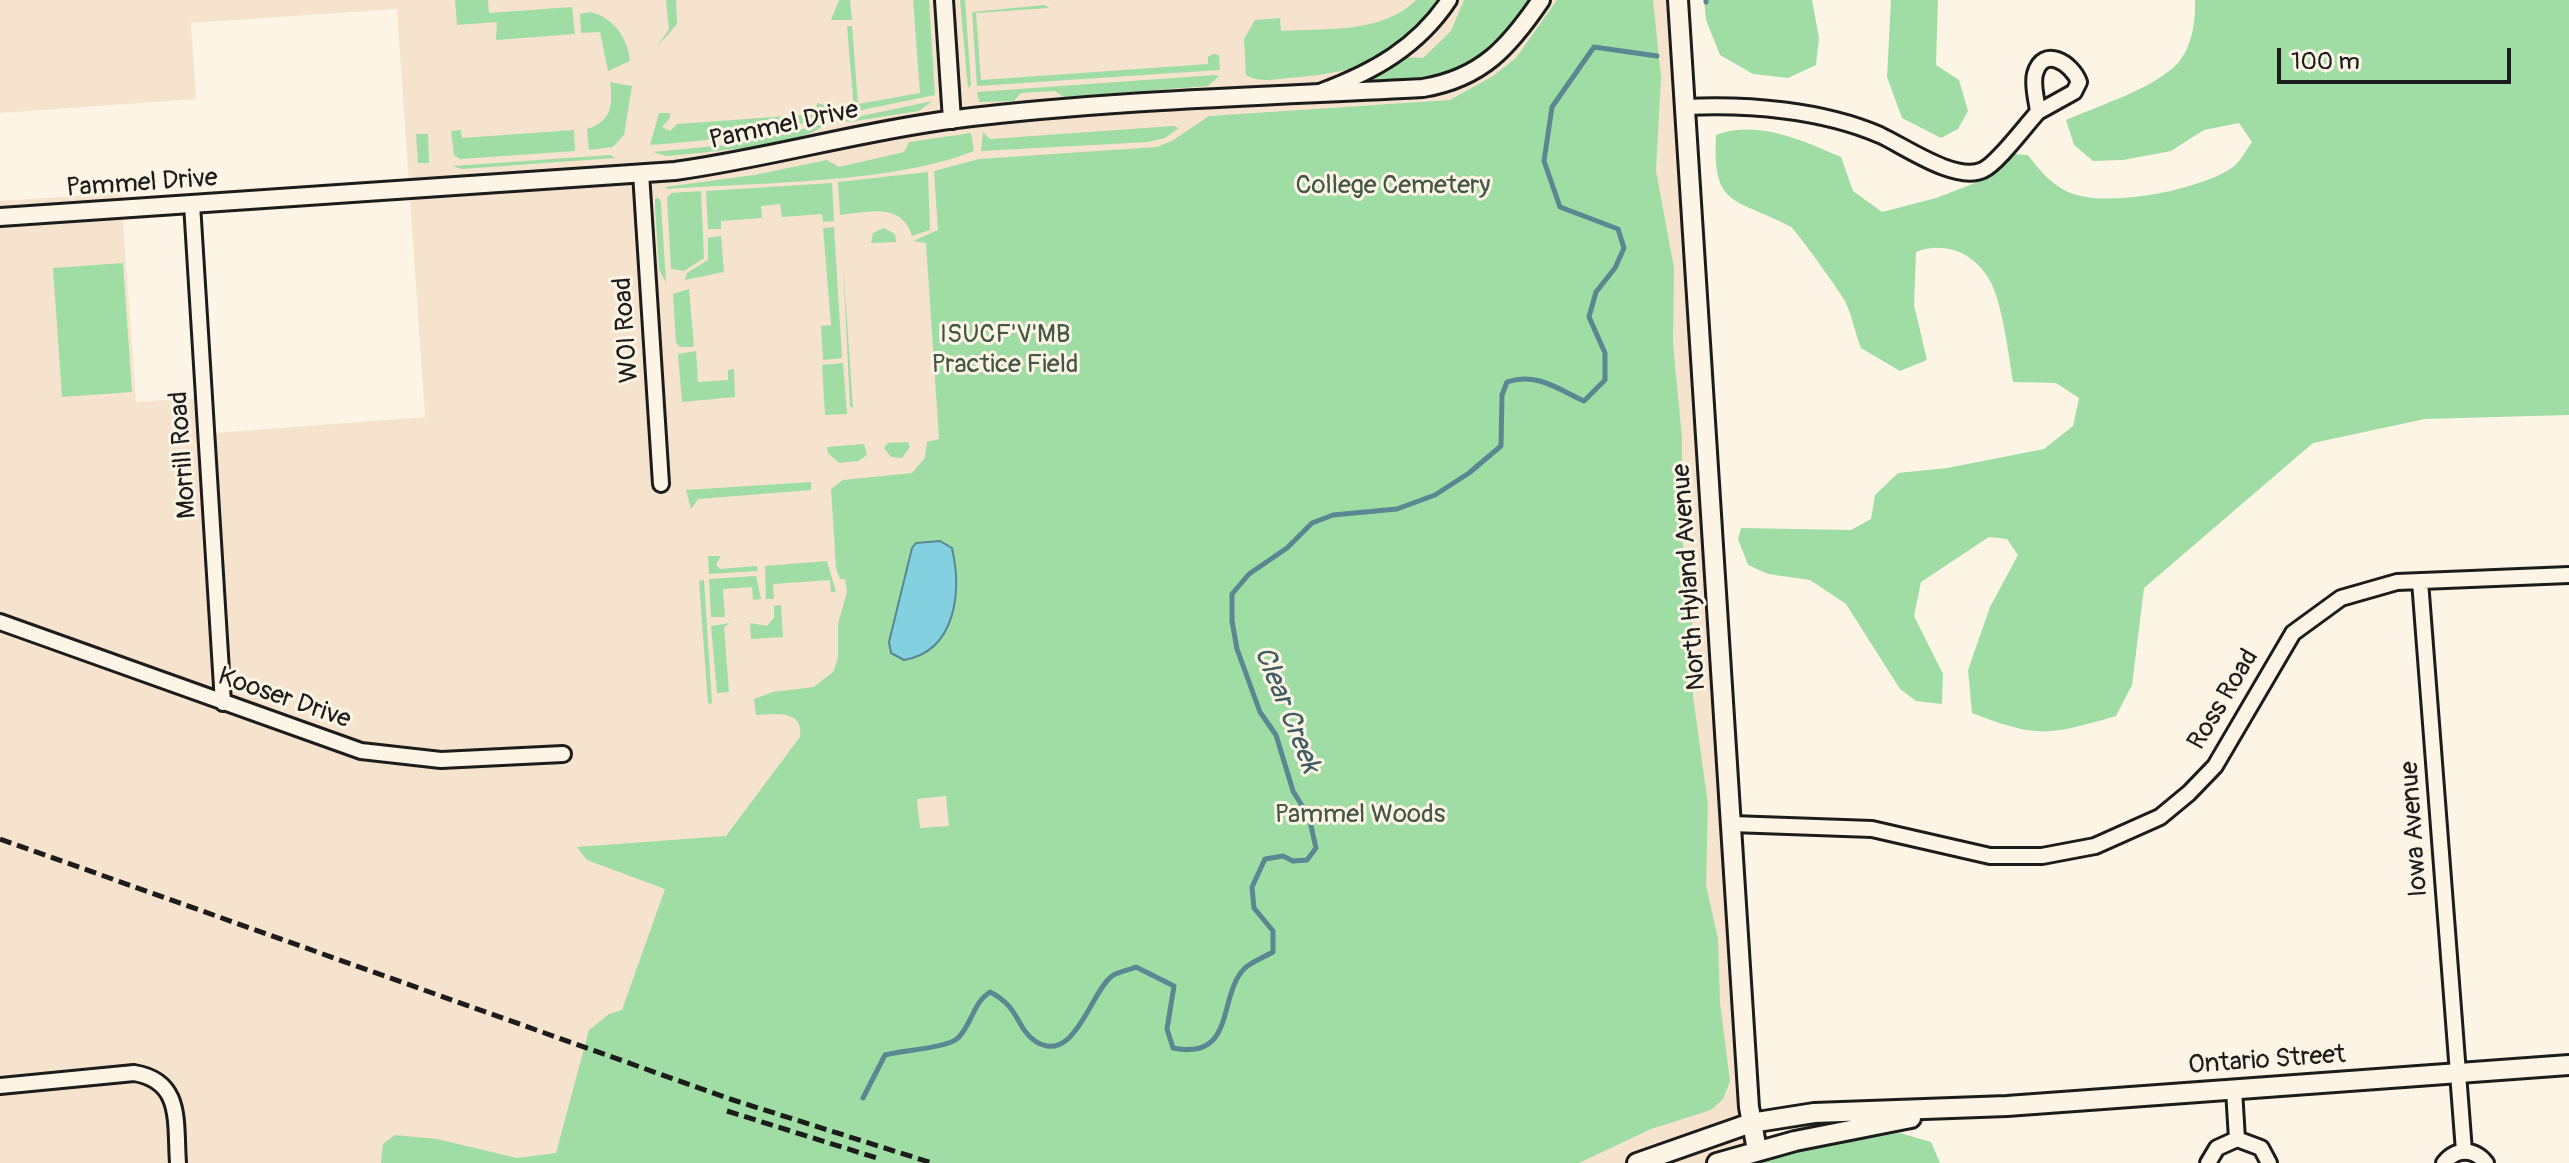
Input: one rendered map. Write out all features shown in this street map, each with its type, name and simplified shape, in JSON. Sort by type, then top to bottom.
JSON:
[{"type":"main road","name":"North Hyland Avenue","points":[[1678,0],[1751,1123],[1757,1150]]},
{"type":"main road","name":"Ontario Street","points":[[1637,1163],[1751,1123],[1828,1112],[1969,1108],[2569,1065]]},
{"type":"main road","name":"Ontario Street","points":[[1717,1163],[1757,1150],[1969,1108]]},
{"type":"street","points":[[944,0],[952,120]]},
{"type":"street","points":[[1312,94],[1394,56],[1427,29],[1449,0]]},
{"type":"street","name":"Pammel Drive","points":[[0,217],[641,173],[721,165],[873,132],[952,120],[1423,88],[1462,80],[1508,43],[1541,0]]},
{"type":"street","points":[[1686,107],[1769,110],[1853,125],[1932,162],[1968,173],[1983,170],[2038,112]]},
{"type":"street","name":"WOI Road","points":[[641,173],[661,484]]},
{"type":"street","name":"Morrill Road","points":[[192,204],[223,703]]},
{"type":"street","name":"Ross Road","points":[[1732,824],[1872,829],[1990,856],[2042,856],[2095,846],[2160,817],[2207,775],[2240,726],[2293,633],[2313,615],[2341,598],[2368,588],[2420,581],[2569,575]]},
{"type":"street","name":"Iowa Avenue","points":[[2420,581],[2464,1151]]},
{"type":"street","name":"Kooser Drive","points":[[0,622],[223,703],[385,756],[441,760],[563,754]]},
{"type":"street","points":[[0,1086],[134,1073],[153,1076],[165,1085],[173,1101],[178,1163]]},
{"type":"street","points":[[2234,1090],[2237,1139]]},
{"type":"street","points":[[2208,1163],[2217,1148],[2237,1139],[2261,1148],[2269,1163]]},
{"type":"street","points":[[2444,1163],[2450,1156],[2464,1151],[2473,1152],[2486,1163]]},
{"type":"shaded area","points":[[0,0],[1682,0],[1752,1163],[0,1163],[0,201],[121,193],[136,402],[212,397],[215,433],[425,417],[397,9],[191,23],[196,99],[0,113]]},
{"type":"green space","points":[[455,0],[488,0],[489,13],[572,7],[575,34],[496,40],[497,22],[457,25]]},
{"type":"green space","points":[[666,0],[676,0],[677,24],[657,47],[669,29]]},
{"type":"green space","points":[[839,0],[850,0],[852,20],[831,20]]},
{"type":"green space","points":[[913,0],[929,0],[935,95],[842,114],[854,110],[847,26],[852,26],[858,104],[920,93]]},
{"type":"green space","points":[[960,0],[965,0],[971,85],[968,88]]},
{"type":"green space","points":[[1416,0],[1442,0],[1409,37],[1376,60],[1337,72],[1314,75],[1267,80],[1246,75],[1244,39],[1255,20],[1280,18],[1281,31],[1352,27],[1387,19]]},
{"type":"green space","points":[[1464,0],[1529,0],[1491,47],[1461,67],[1424,78],[1358,83],[1401,57],[1423,58],[1451,31]]},
{"type":"green space","name":"Pammel Woods","points":[[1557,0],[1653,0],[1661,77],[1656,171],[1674,268],[1673,344],[1682,438],[1682,537],[1693,633],[1693,696],[1708,805],[1706,885],[1718,939],[1720,1003],[1730,1081],[1723,1099],[1711,1110],[1651,1129],[1579,1163],[381,1163],[383,1144],[395,1135],[437,1139],[517,1158],[556,1153],[589,1030],[609,1014],[622,1010],[665,889],[587,860],[577,847],[726,836],[800,737],[800,728],[793,717],[756,715],[754,699],[773,692],[814,687],[833,672],[838,658],[838,624],[847,592],[845,579],[840,579],[836,568],[831,489],[843,480],[912,473],[925,458],[927,442],[939,439],[926,243],[913,241],[938,230],[934,171],[979,159],[1157,147],[1172,141],[1209,116],[1450,100],[1493,76],[1516,58]],"holes":[[[946,796],[949,826],[920,828],[917,799]]]},
{"type":"green space","points":[[1704,0],[1812,0],[1819,38],[1816,65],[1788,78],[1753,74],[1720,55],[1706,20]]},
{"type":"green space","points":[[1891,0],[1938,0],[1936,65],[1959,80],[1968,111],[1958,129],[1941,138],[1902,118],[1887,77]]},
{"type":"green space","points":[[2195,0],[2569,0],[2569,415],[2425,419],[2313,443],[2144,588],[2132,685],[2116,716],[2075,727],[2029,730],[1972,713],[1968,670],[1990,607],[2018,555],[2007,539],[1989,537],[1921,582],[1914,616],[1943,674],[1942,704],[1916,701],[1900,689],[1846,604],[1810,580],[1768,574],[1748,565],[1738,539],[1741,528],[1851,530],[1871,519],[1875,495],[1898,473],[1947,468],[2044,449],[2073,426],[2079,398],[2056,383],[2013,382],[1994,288],[1975,262],[1957,251],[1937,248],[1916,252],[1914,305],[1927,360],[1900,371],[1861,348],[1845,301],[1794,230],[1731,198],[1723,189],[1718,176],[1716,135],[1748,129],[1764,131],[1796,139],[1841,157],[1853,191],[1882,212],[1936,198],[1988,178],[2013,154],[2028,155],[2056,185],[2084,197],[2128,198],[2176,190],[2236,165],[2252,142],[2239,123],[2204,130],[2171,151],[2123,160],[2093,161],[2074,145],[2066,120],[2135,91],[2173,68],[2184,54],[2191,37]]},
{"type":"green space","points":[[1045,5],[1049,8],[976,13],[981,80],[1208,64],[1208,57],[1213,54],[1219,55],[1220,70],[977,86],[972,12]]},
{"type":"green space","points":[[590,12],[606,19],[618,30],[630,61],[608,71],[600,32],[581,33],[580,14]]},
{"type":"green space","points":[[1219,76],[1208,86],[1064,97],[1055,91],[1021,93],[1014,101],[979,102],[977,92]]},
{"type":"green space","points":[[610,82],[632,86],[624,135],[613,147],[589,150],[587,129],[602,122],[609,111]]},
{"type":"green space","points":[[932,101],[919,111],[849,122],[843,120]]},
{"type":"green space","points":[[817,103],[824,105],[825,118],[738,136],[650,145],[659,113],[670,113],[670,118],[662,127],[670,131],[677,124],[816,114]]},
{"type":"green space","points":[[824,124],[814,131],[776,143],[667,156],[653,152],[737,144]]},
{"type":"green space","points":[[1179,128],[1165,138],[1148,142],[981,151],[983,132],[990,139]]},
{"type":"green space","points":[[461,130],[462,138],[574,130],[575,151],[460,159],[454,155],[451,131]]},
{"type":"green space","points":[[971,133],[974,151],[904,170],[824,180],[665,187],[754,175],[827,160],[839,167],[904,152],[909,142]]},
{"type":"green space","points":[[416,134],[428,134],[429,163],[418,163]]},
{"type":"green space","points":[[611,155],[615,158],[462,169],[452,166]]},
{"type":"green space","points":[[928,172],[930,230],[912,236],[900,218],[883,212],[840,215],[838,182]]},
{"type":"green space","points":[[832,183],[834,221],[823,222],[822,214],[782,217],[780,204],[761,206],[762,218],[721,221],[721,229],[708,229],[706,191]]},
{"type":"green space","points":[[701,191],[704,258],[684,271],[671,269],[667,198],[671,193]]},
{"type":"green space","points":[[659,198],[666,283],[659,269],[655,199]]},
{"type":"green space","points":[[834,227],[842,358],[823,360],[821,326],[831,325],[823,228]]},
{"type":"green space","points":[[884,228],[895,234],[896,242],[871,243],[873,233]]},
{"type":"green space","points":[[721,236],[724,272],[685,280],[687,273],[708,260],[708,238]]},
{"type":"green space","points":[[123,263],[132,392],[62,397],[53,268]]},
{"type":"green space","points":[[843,263],[853,408],[850,406]]},
{"type":"green space","points":[[689,289],[694,347],[680,347],[676,343],[673,294]]},
{"type":"green space","points":[[696,351],[698,382],[728,380],[728,370],[734,369],[735,397],[682,402],[678,354]]},
{"type":"green space","points":[[843,363],[847,414],[825,415],[822,365]]},
{"type":"green space","points":[[908,442],[910,447],[902,458],[891,457],[884,448],[888,443]]},
{"type":"green space","points":[[864,444],[867,455],[858,461],[839,463],[828,453],[827,447]]},
{"type":"green space","points":[[811,482],[811,490],[698,499],[691,509],[686,490]]},
{"type":"green space","points":[[708,556],[721,556],[716,565],[720,569],[757,566],[758,571],[709,574]]},
{"type":"green space","points":[[827,561],[836,592],[831,592],[830,580],[773,584],[774,599],[766,599],[765,566]]},
{"type":"green space","points":[[756,576],[761,599],[753,600],[752,587],[723,589],[725,617],[711,617],[709,579]]},
{"type":"green space","points":[[704,580],[712,704],[708,703],[699,581]]},
{"type":"green space","points":[[781,605],[783,637],[751,639],[750,623],[767,626],[774,618],[774,606]]},
{"type":"green space","points":[[730,623],[724,627],[729,692],[717,693],[711,626]]},
{"type":"green space","points":[[1900,1133],[1931,1142],[1940,1163],[1753,1163],[1808,1148]]},
{"type":"water","points":[[940,541],[952,548],[955,565],[955,600],[951,617],[935,645],[904,660],[891,653],[889,642],[912,548],[916,543]]},
{"type":"waterway","name":"Clear Creek","points":[[863,1098],[885,1055],[953,1041],[963,1032],[980,1002],[990,992],[1007,1004],[1035,1041],[1049,1046],[1061,1044],[1080,1024],[1104,984],[1117,973],[1136,967],[1174,986],[1167,1029],[1173,1048],[1193,1049],[1207,1045],[1217,1036],[1236,980],[1245,968],[1273,952],[1273,931],[1254,908],[1252,887],[1265,859],[1283,856],[1293,861],[1307,860],[1316,848],[1309,817],[1293,791],[1276,735],[1260,712],[1237,649],[1232,621],[1232,594],[1249,574],[1287,548],[1312,523],[1333,515],[1397,509],[1435,495],[1469,473],[1501,446],[1502,395],[1507,382],[1537,380],[1584,401],[1605,380],[1605,353],[1589,317],[1596,292],[1615,268],[1624,248],[1618,229],[1560,207],[1544,161],[1552,107],[1594,47],[1657,56]]},
{"type":"railway","points":[[0,839],[730,1099],[932,1163]]},
{"type":"railway","points":[[727,1111],[880,1159]]},
{"type":"park label","name":"College Cemetery","points":[[1393,186]]},
{"type":"park label","name":"ISUCF'V'MB Practice Field","points":[[1005,350]]}]
